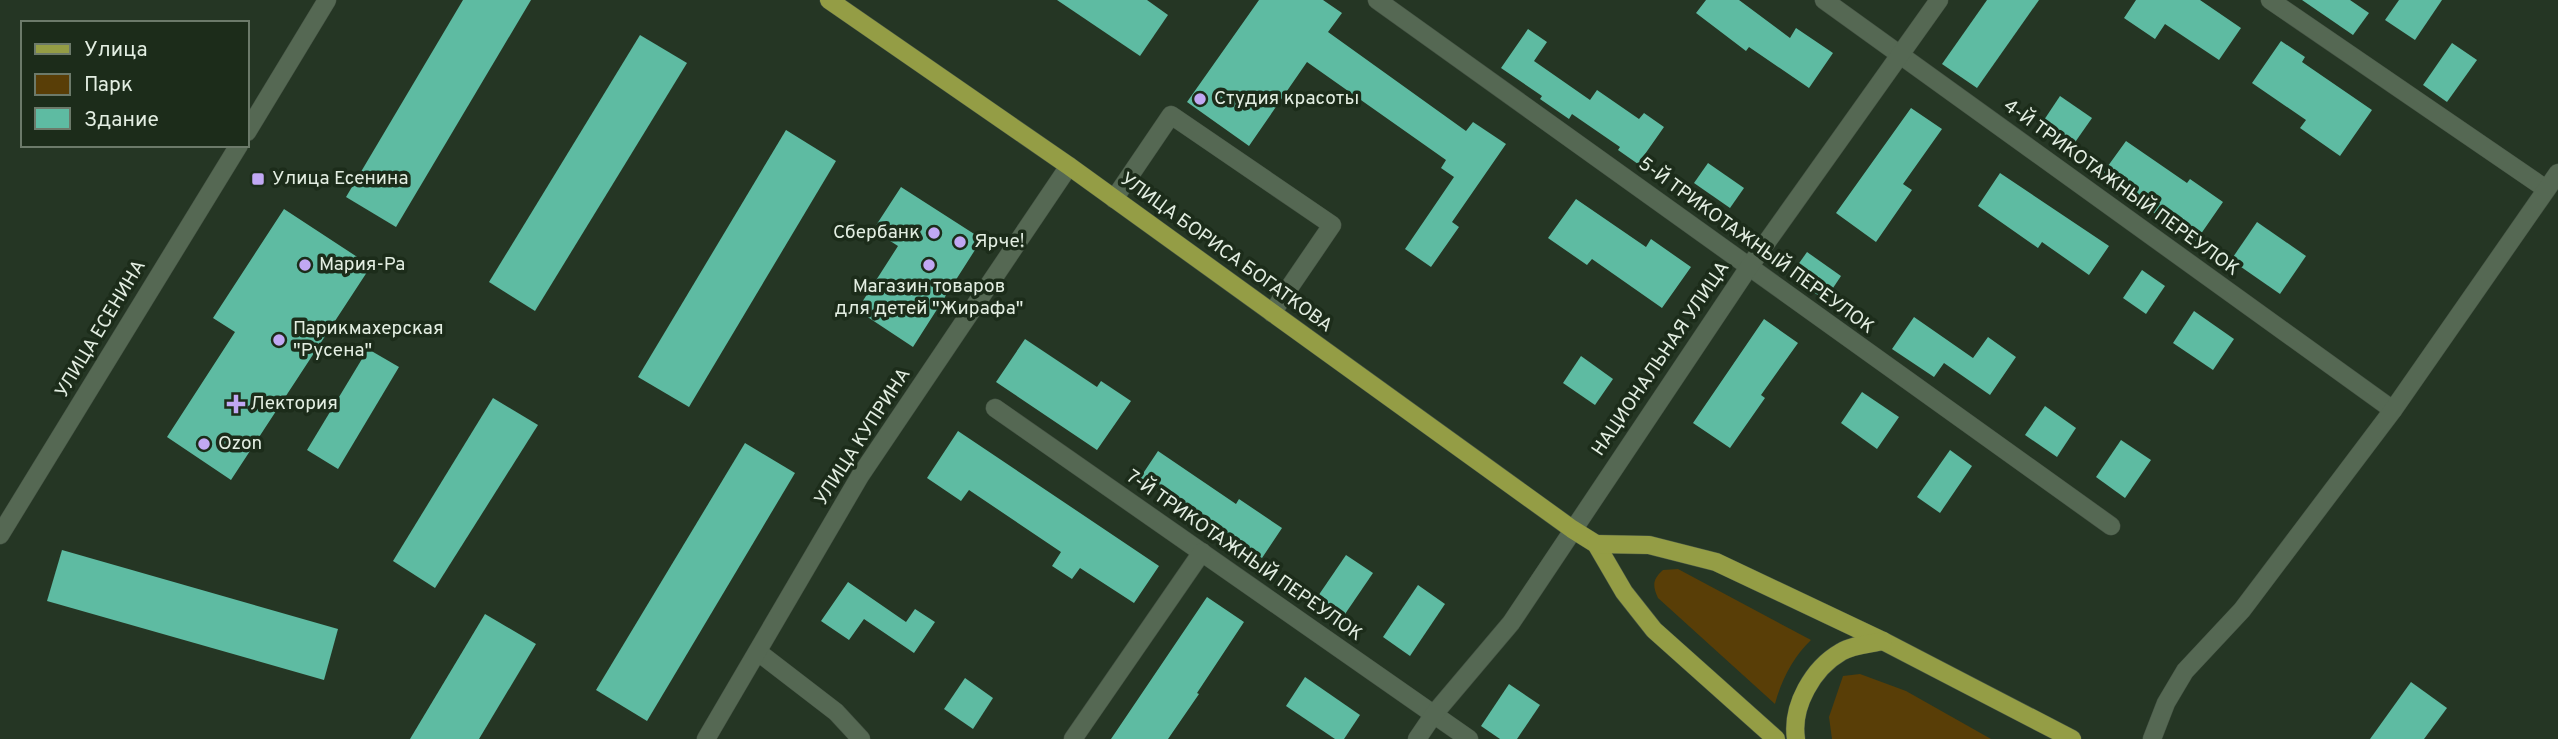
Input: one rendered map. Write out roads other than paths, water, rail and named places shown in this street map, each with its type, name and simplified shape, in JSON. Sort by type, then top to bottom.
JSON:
[{"type":"main road","name":"УЛИЦА БОРИСА БОГАТКОВА","points":[[829,0],[1069,166],[1596,544],[1624,592],[1654,631],[1776,739]]},
{"type":"main road","points":[[1596,544],[1649,545],[1716,562],[1883,641],[2072,739]]},
{"type":"main road","points":[[1796,739],[1794,729],[1802,697],[1817,670],[1842,651],[1883,641]]},
{"type":"street","points":[[248,130],[327,0]]},
{"type":"street","name":"5-Й ТРИКОТАЖНЫЙ ПЕРЕУЛОК","points":[[1377,0],[2111,526]]},
{"type":"street","name":"4-Й ТРИКОТАЖНЫЙ ПЕРЕУЛОК","points":[[1824,0],[2392,410]]},
{"type":"street","name":"НАЦИОНАЛЬНАЯ УЛИЦА","points":[[1417,739],[1434,714],[1511,623],[1749,267],[1939,0]]},
{"type":"street","points":[[2270,0],[2546,189]]},
{"type":"street","points":[[1114,198],[1171,115],[1332,225],[1272,313]]},
{"type":"street","name":"УЛИЦА ЕСЕНИНА","points":[[0,535],[238,147]]},
{"type":"street","name":"УЛИЦА КУПРИНА","points":[[706,739],[860,476],[1069,166]]},
{"type":"street","points":[[2152,739],[2166,703],[2185,671],[2242,610],[2392,410],[2558,173]]},
{"type":"street","name":"7-Й ТРИКОТАЖНЫЙ ПЕРЕУЛОК","points":[[995,408],[1469,739]]},
{"type":"street","points":[[1073,739],[1202,552]]},
{"type":"street","points":[[758,652],[836,712],[861,739]]},
{"type":"place","name":"Студия красоты","points":[[1200,99]]},
{"type":"place","name":"Улица Есенина","points":[[258,179]]},
{"type":"place","name":"Сбербанк","points":[[934,233]]},
{"type":"place","name":"Ярче!","points":[[960,242]]},
{"type":"place","name":"Мария-Ра","points":[[305,265]]},
{"type":"place","name":"Магазин товаров для детей \"Жирафа\"","points":[[929,265]]},
{"type":"place","name":"Парикмахерская \"Русена\"","points":[[279,340]]},
{"type":"place","name":"Лектория","points":[[236,404]]},
{"type":"place","name":"Ozon","points":[[204,444]]}]
